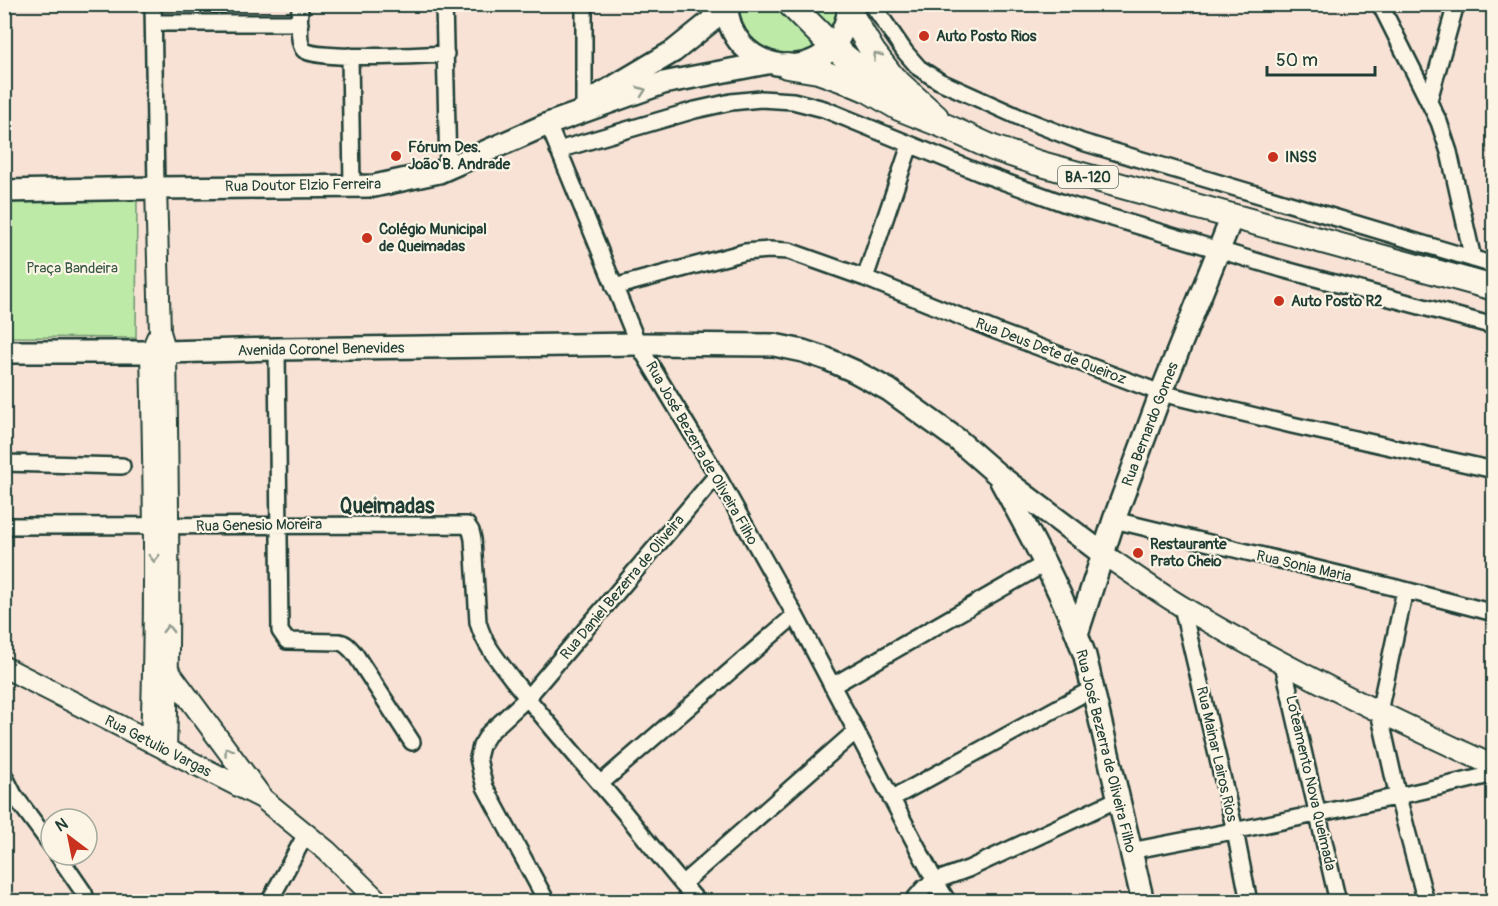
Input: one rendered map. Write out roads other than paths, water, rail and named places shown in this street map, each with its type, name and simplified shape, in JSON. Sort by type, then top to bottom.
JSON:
[{"type":"main road","points":[[548,124],[674,51],[710,22],[725,4]]},
{"type":"main road","points":[[725,4],[732,30],[739,42],[753,55],[777,64],[818,71],[849,82],[899,108],[947,127]]},
{"type":"main road","name":"BA-120","points":[[790,4],[833,47],[906,103],[947,127],[993,148],[1038,163],[1494,288]]},
{"type":"main road","points":[[548,124],[663,83],[777,64],[807,63],[833,47],[857,7]]},
{"type":"main road","points":[[857,7],[873,52],[893,78],[947,127]]},
{"type":"main road","name":"Rua Doutor Elzio Ferreira","points":[[156,188],[374,186],[439,172],[548,124]]},
{"type":"main road","points":[[4,191],[156,188]]},
{"type":"main road","name":"Rua Bernardo Gomes","points":[[1077,634],[1114,520],[1161,393],[1232,217]]},
{"type":"main road","name":"Avenida Coronel Benevides","points":[[4,352],[159,346],[277,349],[638,344]]},
{"type":"main road","name":"Rua José Bezerra de Oliveira Filho","points":[[638,344],[774,345],[803,351],[854,370],[889,390],[958,440],[997,474],[1103,554]]},
{"type":"main road","name":"Rua José Bezerra de Oliveira Filho","points":[[997,474],[1046,563],[1085,656],[1143,902]]},
{"type":"street","points":[[153,4],[161,526],[168,670],[159,746]]},
{"type":"street","points":[[300,4],[300,44],[306,52],[350,56],[446,54]]},
{"type":"street","points":[[444,4],[448,168]]},
{"type":"street","points":[[584,4],[584,104]]},
{"type":"street","points":[[1380,4],[1439,122],[1449,152],[1473,259]]},
{"type":"street","points":[[857,7],[919,68],[939,81],[1022,118],[1082,142],[1494,265]]},
{"type":"street","points":[[1429,100],[1451,9]]},
{"type":"street","points":[[154,23],[300,23]]},
{"type":"street","points":[[350,56],[352,186]]},
{"type":"street","points":[[558,150],[731,102],[761,99],[792,101],[824,109],[980,173],[1066,204],[1282,269],[1494,326]]},
{"type":"street","points":[[548,124],[638,344]]},
{"type":"street","points":[[865,278],[910,144]]},
{"type":"street","name":"Rua Deus Dete de Queiroz","points":[[614,287],[745,252],[789,251],[865,278],[996,331],[1161,393],[1494,470]]},
{"type":"street","name":"Rua José Bezerra de Oliveira Filho","points":[[638,344],[717,475],[795,615],[935,882],[948,902]]},
{"type":"street","points":[[277,349],[280,632],[287,641],[339,642],[349,646],[412,742]]},
{"type":"street","points":[[4,463],[122,466]]},
{"type":"street","name":"Rua Daniel Bezerra de Oliveira","points":[[527,698],[717,475]]},
{"type":"street","name":"Rua Sonia Maria","points":[[1114,520],[1494,613]]},
{"type":"street","name":"Rua Genesio Moreira","points":[[4,526],[467,525],[473,539],[478,622],[487,645],[527,698],[698,902]]},
{"type":"street","points":[[159,746],[154,663],[161,526]]},
{"type":"street","name":"Loteamento Nova Queimada","points":[[1103,554],[1182,606],[1283,664],[1494,766]]},
{"type":"street","points":[[832,686],[1046,563]]},
{"type":"street","points":[[1405,590],[1379,712],[1398,797],[1426,902]]},
{"type":"street","name":"Rua Mainar Lairos Rios","points":[[1182,606],[1235,831],[1249,902]]},
{"type":"street","points":[[600,784],[795,615]]},
{"type":"street","name":"Loteamento Nova Queimada","points":[[1283,664],[1338,902]]},
{"type":"street","name":"Rua Getulio Vargas","points":[[4,667],[262,798],[327,851],[379,902]]},
{"type":"street","points":[[168,670],[262,798]]},
{"type":"street","points":[[891,799],[1092,689]]},
{"type":"street","points":[[527,698],[489,733],[481,746],[478,758],[485,787],[547,902]]},
{"type":"street","points":[[682,884],[856,731]]},
{"type":"street","points":[[1130,851],[1398,797],[1494,774]]},
{"type":"street","points":[[4,775],[14,795],[39,829]]},
{"type":"street","points":[[912,902],[924,888],[935,882],[1118,799]]},
{"type":"street","points":[[269,902],[306,834]]},
{"type":"street","points":[[66,867],[86,897]]},
{"type":"place","name":"Auto Posto Rios","points":[[924,36]]},
{"type":"place","name":"Fórum Des. João B. Andrade","points":[[396,156]]},
{"type":"place","name":"INSS","points":[[1273,157]]},
{"type":"place","name":"Colégio Municipal de Queimadas","points":[[367,238]]},
{"type":"place","name":"Auto Posto R2","points":[[1279,301]]},
{"type":"place","name":"Restaurante Prato Cheio","points":[[1138,553]]},
{"type":"district","name":"Queimadas","points":[[387,506]]},
{"type":"park label","name":"Praça Bandeira","points":[[72,268]]}]
